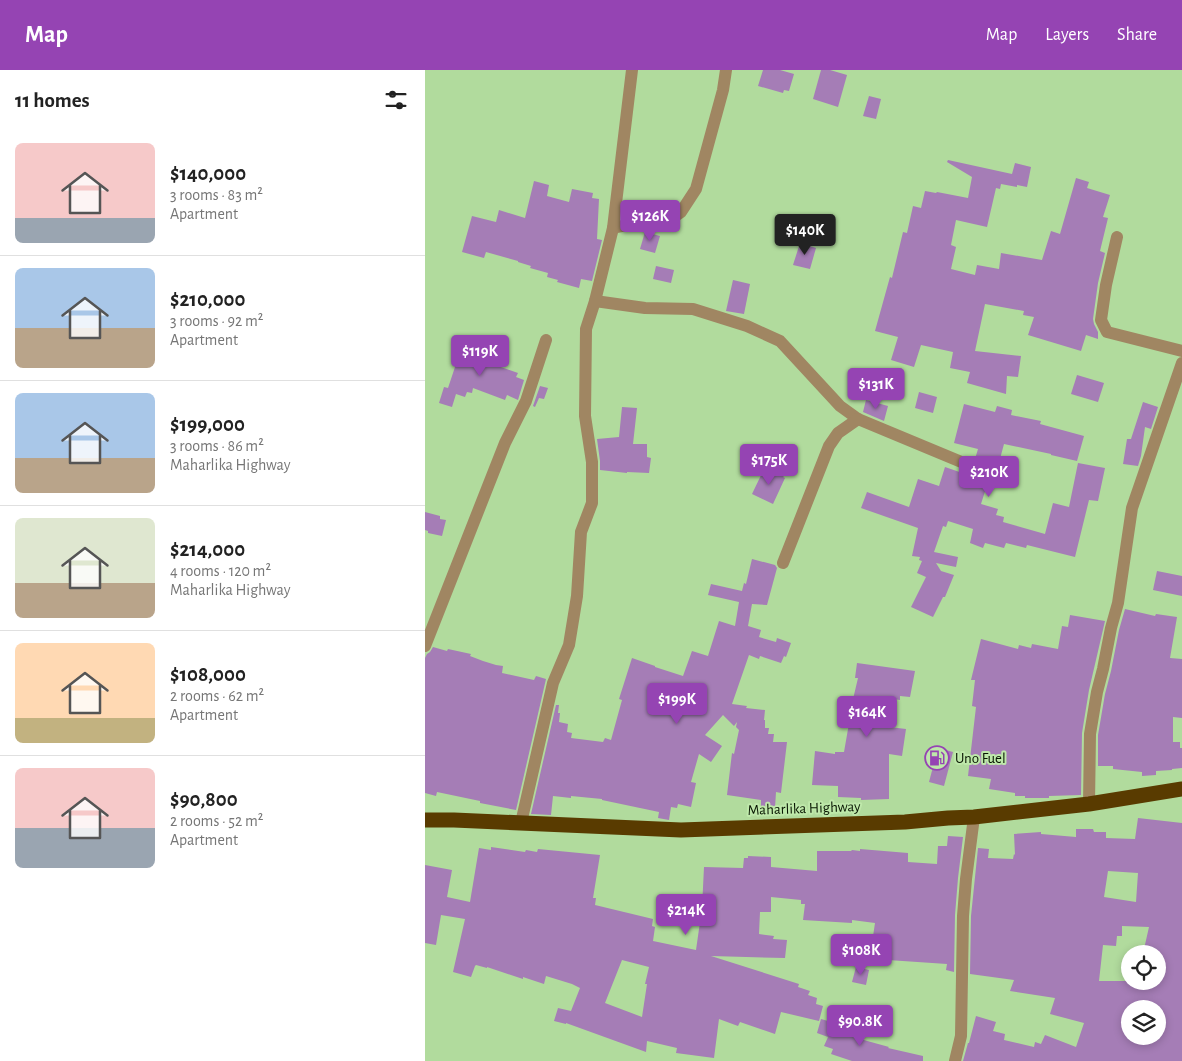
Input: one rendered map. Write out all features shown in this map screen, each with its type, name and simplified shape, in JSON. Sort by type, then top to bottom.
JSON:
[{"type":"highway","name":"Maharlika Highway","points":[[425,820],[681,830],[905,822],[974,817],[1089,804],[1182,789]]},
{"type":"street","points":[[521,823],[553,683],[569,646],[577,596],[581,532],[592,503],[592,462],[585,416],[586,329],[613,228],[632,70]]},
{"type":"street","points":[[613,228],[637,224],[665,223],[681,212],[696,189],[723,90],[726,70]]},
{"type":"street","points":[[1117,237],[1106,285],[1101,320],[1107,332],[1182,351]]},
{"type":"street","points":[[595,301],[645,308],[693,310],[747,326],[780,341],[840,406],[858,419],[971,466]]},
{"type":"street","points":[[425,646],[505,443],[526,401],[546,340]]},
{"type":"street","points":[[1089,804],[1090,734],[1097,692],[1118,603],[1132,508],[1182,363]]},
{"type":"street","points":[[783,563],[829,446],[839,433],[858,419]]},
{"type":"street","points":[[955,1061],[961,1036],[965,879],[974,817]]},
{"type":"building","points":[[763,70],[780,70],[794,74],[789,91],[784,90],[783,93],[758,86]]},
{"type":"building","points":[[821,70],[830,70],[847,75],[838,107],[813,99]]},
{"type":"building","points":[[869,96],[881,99],[876,119],[863,116]]},
{"type":"building","points":[[948,160],[1012,174],[1015,163],[1031,167],[1027,187],[1001,184],[1000,189],[996,188],[987,227],[956,220],[951,245],[956,247],[951,269],[975,275],[977,265],[999,269],[1001,253],[1042,260],[1051,231],[1060,234],[1076,178],[1089,182],[1087,188],[1110,195],[1103,217],[1108,218],[1100,251],[1105,253],[1098,283],[1093,319],[1098,332],[1098,339],[1086,335],[1081,351],[1028,335],[1034,317],[1023,315],[1024,311],[985,304],[975,351],[1021,356],[1018,377],[1007,376],[1006,394],[967,383],[970,372],[950,368],[953,352],[921,345],[914,367],[891,360],[898,337],[875,331],[890,277],[892,278],[903,232],[907,233],[913,206],[921,208],[925,191],[968,198],[972,177],[947,162]]},
{"type":"building","points":[[534,181],[549,185],[547,196],[569,202],[572,189],[593,193],[592,198],[599,199],[597,239],[602,240],[592,281],[581,279],[579,288],[557,282],[558,280],[547,277],[548,273],[530,268],[531,266],[518,261],[486,252],[484,258],[462,252],[472,216],[496,222],[499,210],[525,218]]},
{"type":"building","points":[[645,232],[660,236],[655,253],[640,249]]},
{"type":"building","points":[[800,243],[816,248],[810,269],[793,265]]},
{"type":"building","points":[[656,266],[674,270],[671,283],[653,279]]},
{"type":"building","points":[[733,280],[750,284],[744,314],[726,311]]},
{"type":"building","points":[[462,340],[478,344],[476,352],[489,355],[488,358],[499,361],[498,366],[518,373],[516,377],[524,380],[518,400],[507,395],[505,400],[473,388],[472,393],[467,392],[465,397],[456,394],[452,407],[439,403],[444,387],[448,388]]},
{"type":"building","points":[[1077,375],[1104,383],[1098,402],[1071,394]]},
{"type":"building","points":[[540,386],[548,388],[544,399],[539,398],[535,407],[533,406]]},
{"type":"building","points":[[919,392],[937,397],[933,413],[915,408]]},
{"type":"building","points":[[866,400],[888,406],[884,421],[863,412]]},
{"type":"building","points":[[1143,402],[1158,407],[1151,429],[1145,427],[1138,466],[1123,464],[1127,439],[1131,439]]},
{"type":"building","points":[[964,404],[995,412],[997,406],[1012,410],[1011,415],[1041,421],[1040,424],[1084,436],[1077,461],[1004,444],[997,470],[992,469],[981,504],[998,509],[996,515],[1004,517],[1003,522],[1045,534],[1053,503],[1069,507],[1078,463],[1105,468],[1098,501],[1089,500],[1075,557],[1027,545],[1026,548],[1006,543],[1004,548],[985,543],[983,548],[970,543],[973,529],[948,521],[946,527],[943,526],[934,552],[958,557],[956,567],[936,563],[941,571],[954,575],[945,597],[943,597],[933,617],[911,607],[926,577],[917,573],[922,561],[919,560],[920,557],[912,556],[918,528],[861,508],[867,492],[909,507],[918,479],[939,486],[945,467],[971,476],[971,474],[976,472],[979,465],[975,459],[978,449],[954,443]]},
{"type":"building","points":[[622,407],[637,408],[633,444],[647,444],[647,457],[651,458],[649,473],[600,470],[597,439],[619,437]]},
{"type":"building","points":[[765,467],[785,478],[773,504],[752,494]]},
{"type":"building","points":[[425,512],[440,516],[440,519],[446,520],[442,536],[428,533],[425,530]]},
{"type":"building","points":[[752,559],[775,565],[777,568],[767,605],[752,604],[748,626],[761,630],[759,637],[776,642],[777,638],[791,643],[786,657],[784,656],[781,663],[760,656],[759,659],[749,655],[732,704],[765,710],[765,728],[769,728],[768,734],[774,734],[773,742],[787,742],[781,793],[776,792],[775,808],[761,807],[761,800],[727,795],[732,753],[734,754],[739,730],[736,727],[737,722],[734,726],[723,715],[705,735],[722,746],[711,762],[699,754],[691,782],[696,783],[691,807],[678,804],[677,808],[671,807],[669,820],[658,818],[659,812],[602,799],[571,796],[571,798],[553,796],[551,815],[531,814],[556,705],[559,705],[559,722],[568,724],[567,732],[572,733],[571,738],[603,742],[605,738],[611,740],[622,700],[619,699],[632,658],[683,676],[692,651],[708,656],[719,621],[735,626],[739,602],[708,595],[711,584],[742,591],[744,583],[746,584]]},
{"type":"building","points":[[1157,571],[1182,576],[1182,596],[1153,590]]},
{"type":"building","points":[[1125,609],[1155,616],[1156,614],[1177,617],[1170,658],[1182,659],[1182,718],[1173,717],[1173,742],[1180,742],[1180,748],[1182,748],[1182,768],[1156,771],[1156,775],[1142,776],[1142,772],[1113,769],[1113,766],[1098,766],[1098,735],[1105,694]]},
{"type":"building","points":[[1070,615],[1105,621],[1089,690],[1082,733],[1081,795],[1025,798],[1025,796],[1015,796],[1015,793],[989,789],[991,779],[968,776],[976,707],[972,706],[975,680],[971,680],[981,639],[1018,649],[1019,645],[1031,648],[1032,644],[1058,649],[1062,626],[1068,627]]},
{"type":"building","points":[[433,647],[471,654],[470,656],[483,661],[503,666],[502,673],[534,680],[536,676],[546,679],[516,810],[437,792],[436,796],[425,793],[425,658]]},
{"type":"building","points":[[857,663],[915,671],[910,697],[900,696],[900,700],[887,698],[886,701],[879,699],[873,725],[906,729],[902,756],[889,754],[889,799],[861,800],[861,798],[838,797],[838,786],[812,785],[815,751],[835,754],[835,752],[844,752],[850,712],[858,678],[855,678]]},
{"type":"building","points":[[938,748],[953,752],[944,786],[929,782]]},
{"type":"building","points":[[1138,818],[1182,823],[1182,1061],[963,1061],[976,1016],[996,1022],[993,1031],[1005,1034],[1004,1040],[1034,1047],[1035,1042],[1041,1044],[1045,1035],[1076,1047],[1084,1023],[1050,1014],[1055,998],[1010,991],[1014,980],[970,974],[971,916],[978,848],[989,849],[988,858],[1013,859],[1015,855],[1014,834],[1041,832],[1041,834],[1076,837],[1076,829],[1093,829],[1094,832],[1106,832],[1106,838],[1135,839]],"holes":[[[1108,871],[1138,873],[1136,902],[1104,897]]]},
{"type":"building","points":[[948,836],[963,837],[955,915],[954,972],[946,970],[947,964],[888,960],[890,945],[872,943],[875,923],[852,920],[852,923],[803,920],[805,904],[801,904],[801,900],[771,897],[771,912],[760,912],[759,934],[774,936],[773,939],[787,940],[785,958],[711,956],[799,984],[798,987],[810,991],[808,995],[817,998],[816,1004],[823,1006],[819,1021],[781,1012],[775,1034],[740,1022],[738,1026],[719,1019],[714,1058],[676,1053],[677,1048],[647,1041],[646,1052],[566,1023],[554,1021],[558,1008],[571,1011],[580,988],[572,984],[546,976],[544,984],[476,965],[471,977],[453,972],[465,919],[441,915],[436,945],[425,943],[425,865],[452,870],[447,897],[470,902],[479,848],[491,850],[491,847],[525,852],[526,850],[537,852],[538,849],[600,855],[593,898],[596,898],[595,905],[653,919],[652,926],[655,927],[653,941],[696,950],[702,908],[704,867],[743,868],[744,858],[748,858],[748,856],[771,857],[771,867],[817,871],[817,851],[860,851],[860,849],[908,853],[908,862],[937,864],[938,846],[947,846]],"holes":[[[622,960],[649,967],[645,984],[647,984],[642,1017],[605,1003]]]},
{"type":"building","points":[[856,967],[869,970],[866,985],[852,982]]},
{"type":"building","points":[[821,1019],[842,1025],[840,1031],[843,1032],[842,1034],[923,1056],[923,1061],[852,1061],[831,1054],[833,1049],[824,1046],[828,1037],[817,1033]]},
{"type":"place","name":"Uno Fuel","points":[[937,758]]}]
